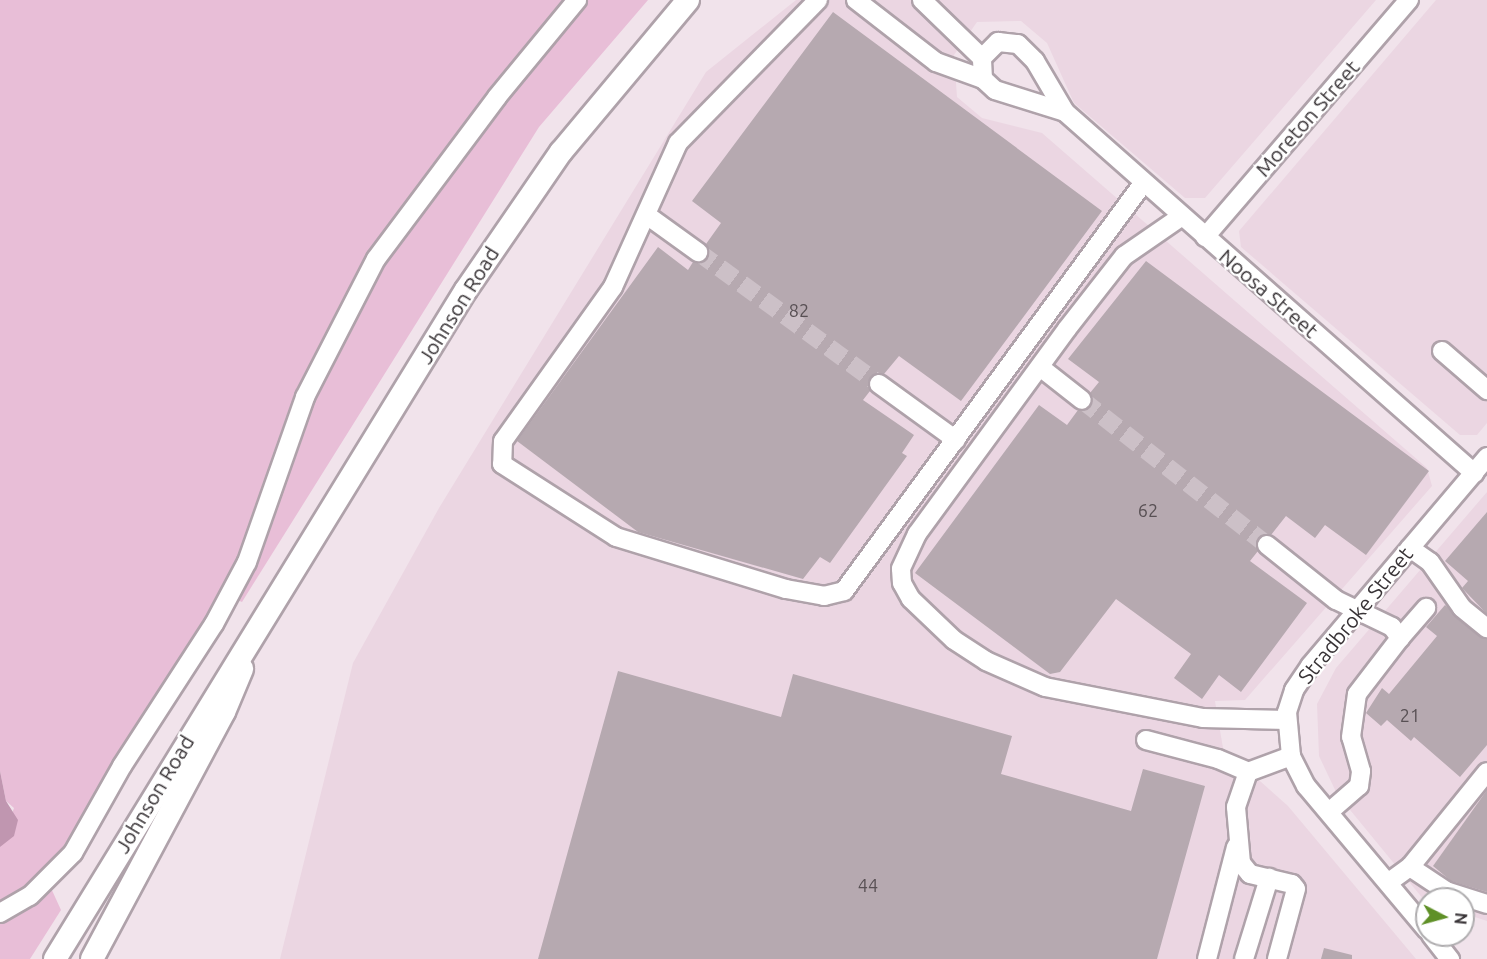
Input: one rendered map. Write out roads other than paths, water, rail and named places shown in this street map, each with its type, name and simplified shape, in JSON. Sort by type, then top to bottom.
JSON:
[{"type":"main road","name":"Johnson Road","points":[[55,959],[212,697],[258,632],[510,224],[620,76],[688,0]]},
{"type":"main road","name":"Johnson Road","points":[[92,959],[224,712],[258,632]]},
{"type":"main road","name":"Johnson Road","points":[[111,959],[171,839],[180,798]]},
{"type":"street","points":[[0,913],[30,896],[73,853],[122,766],[214,624],[247,562],[305,397],[376,259],[497,97],[577,0]]},
{"type":"street","points":[[818,0],[678,143],[648,216],[613,287],[516,419],[503,441],[502,464],[616,537],[824,596],[844,591],[1144,182]]},
{"type":"street","name":"Noosa Street","points":[[856,0],[936,62],[983,79],[995,90],[1065,112]]},
{"type":"street","points":[[922,0],[982,58],[983,79]]},
{"type":"street","name":"Moreton Street","points":[[1205,237],[1409,0]]},
{"type":"street","name":"Noosa Street","points":[[982,58],[998,42],[1018,44],[1035,60],[1065,112],[1474,473]]},
{"type":"street","points":[[648,216],[698,252]]},
{"type":"street","points":[[1182,216],[1124,256],[1040,367],[906,554],[902,583],[911,599],[954,640],[986,661],[1045,687],[1203,718],[1287,720]]},
{"type":"street","points":[[1442,351],[1487,390]]},
{"type":"street","points":[[1040,367],[1082,400]]},
{"type":"street","points":[[879,384],[956,440]]},
{"type":"street","name":"Stradbroke Street","points":[[1415,915],[1306,786],[1291,756],[1287,720],[1294,690],[1356,612],[1487,457]]},
{"type":"street","points":[[1267,545],[1356,612],[1392,627],[1400,638]]},
{"type":"street","points":[[1410,548],[1430,562],[1462,608],[1487,628]]},
{"type":"street","points":[[1329,812],[1359,786],[1361,771],[1351,737],[1357,694],[1426,608]]},
{"type":"street","points":[[1146,740],[1218,759],[1248,772],[1291,756]]},
{"type":"street","points":[[1248,772],[1236,807],[1243,868],[1296,889],[1278,959]]},
{"type":"street","points":[[1389,882],[1410,867],[1487,772]]},
{"type":"street","points":[[1207,959],[1238,839]]},
{"type":"street","points":[[1410,867],[1446,891],[1487,903]]},
{"type":"street","points":[[1244,959],[1269,878]]},
{"type":"street","points":[[1440,947],[1450,959]]},
{"type":"tunnel","points":[[698,252],[879,384]]},
{"type":"tunnel","points":[[1082,400],[1267,545]]}]
